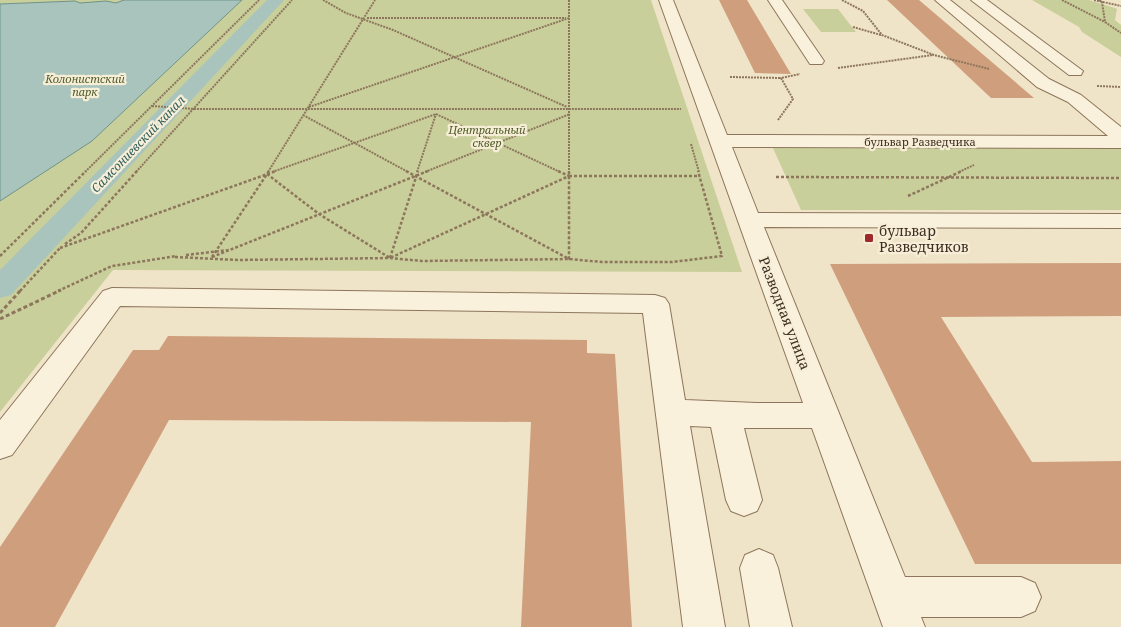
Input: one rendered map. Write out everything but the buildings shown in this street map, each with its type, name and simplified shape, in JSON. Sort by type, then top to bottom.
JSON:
[{"type":"street","name":"Разводная улица","points":[[666,0],[898,612]]},
{"type":"street","points":[[775,0],[812,67]]},
{"type":"street","points":[[942,0],[1036,77],[1069,94],[1121,137]]},
{"type":"street","points":[[978,0],[1074,71],[1036,77]]},
{"type":"street","name":"бульвар Разведчика","points":[[720,141],[1121,142]]},
{"type":"street","points":[[750,220],[1121,221]]},
{"type":"street","points":[[0,445],[112,297],[655,304],[704,627]]},
{"type":"street","points":[[671,412],[824,415]]},
{"type":"street","points":[[724,414],[744,500]]},
{"type":"street","points":[[759,568],[771,627]]},
{"type":"street","points":[[898,612],[1021,597]]},
{"type":"path","points":[[0,256],[259,0]]},
{"type":"path","points":[[0,313],[60,248],[81,233],[292,0]]},
{"type":"path","points":[[323,0],[330,6],[458,57],[570,108]]},
{"type":"path","points":[[211,258],[267,174],[375,0]]},
{"type":"path","points":[[569,0],[569,259]]},
{"type":"path","points":[[842,0],[863,11],[882,35]]},
{"type":"path","points":[[1062,0],[1121,32]]},
{"type":"path","points":[[1094,0],[1121,6]]},
{"type":"path","points":[[1099,0],[1102,2],[1105,22]]},
{"type":"path","points":[[364,18],[569,18]]},
{"type":"path","points":[[307,108],[569,18]]},
{"type":"path","points":[[853,28],[882,35],[934,55],[1036,77]]},
{"type":"path","points":[[834,68],[934,55]]},
{"type":"path","points":[[730,77],[781,78],[812,67]]},
{"type":"path","points":[[778,121],[793,99],[781,78]]},
{"type":"path","points":[[152,106],[195,109],[681,108],[683,116]]},
{"type":"path","points":[[390,258],[438,109]]},
{"type":"path","points":[[303,114],[485,215],[569,259]]},
{"type":"path","points":[[60,248],[436,114],[569,176],[700,176]]},
{"type":"path","points":[[211,258],[570,114]]},
{"type":"path","points":[[175,257],[238,260],[390,258],[422,261],[569,259],[602,262],[672,262],[722,256],[690,142]]},
{"type":"path","points":[[878,220],[878,209],[947,179],[1018,142]]},
{"type":"path","points":[[267,174],[319,214],[390,258]]},
{"type":"path","points":[[390,258],[569,176]]},
{"type":"path","points":[[776,177],[947,179],[1121,178]]},
{"type":"green space","name":"Центральный сквер","points":[[0,0],[651,0],[742,272],[113,270],[0,412]]},
{"type":"green space","points":[[1032,0],[1089,0],[1117,9],[1115,20],[1121,25],[1121,57],[1082,32],[1079,27]]},
{"type":"green space","points":[[803,9],[838,9],[856,32],[821,32]]},
{"type":"green space","points":[[772,146],[1121,148],[1121,210],[801,210]]},
{"type":"water","points":[[124,0],[242,0],[92,141],[0,201],[0,4],[75,1],[80,3],[106,1],[116,3]]},
{"type":"waterway","name":"Самсониевский канал","points":[[0,288],[276,0]]},
{"type":"place","name":"бульвар Разведчиков","points":[[869,238]]},
{"type":"park label","name":"Колонистский парк","points":[[85,84]]}]
